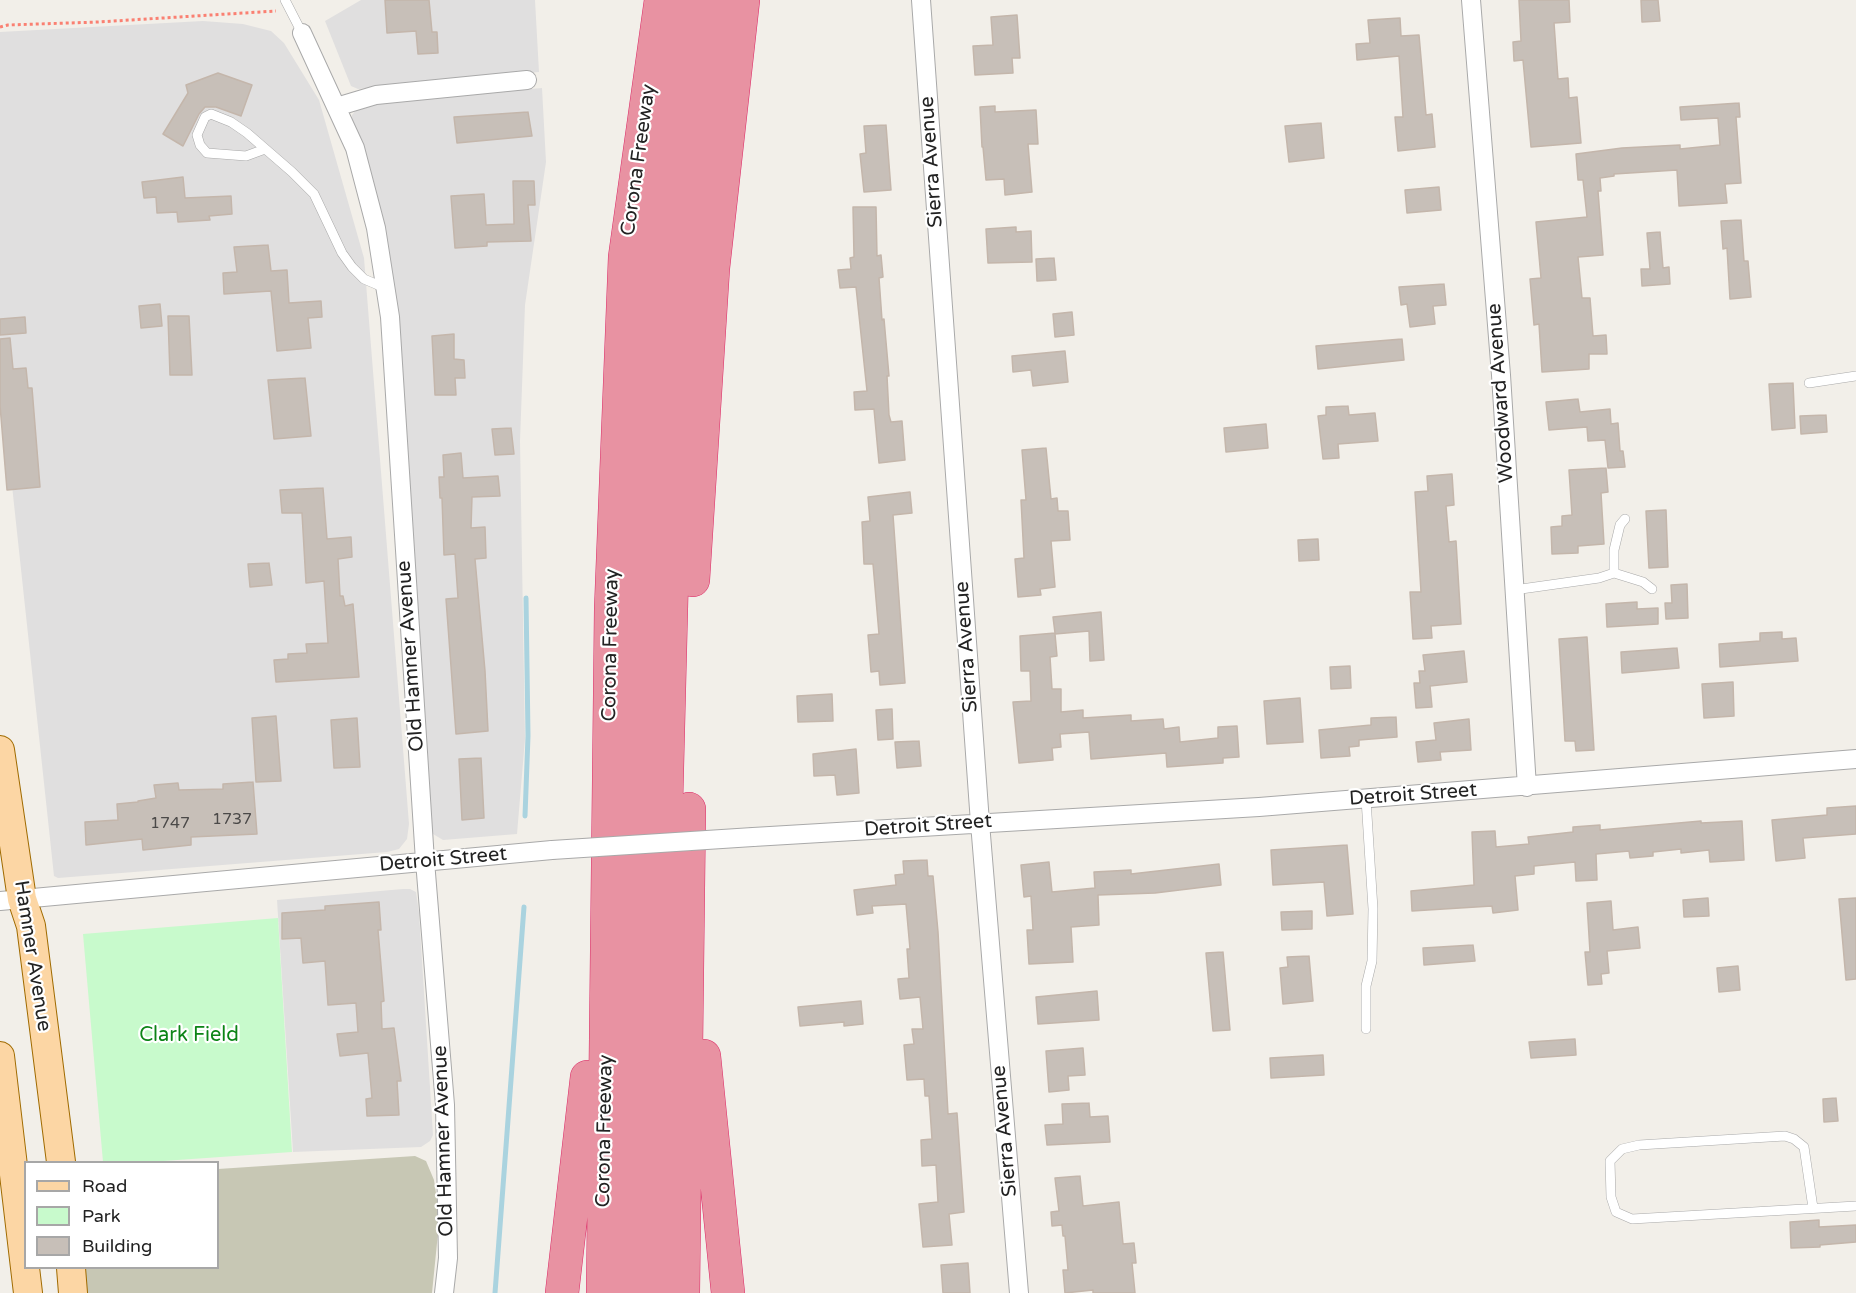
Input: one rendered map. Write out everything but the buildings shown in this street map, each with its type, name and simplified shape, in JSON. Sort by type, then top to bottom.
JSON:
[{"type":"highway","name":"Corona Freeway","points":[[603,1293],[611,609],[626,257],[661,0]]},
{"type":"highway","points":[[632,1293],[634,914],[646,377],[662,193],[687,0]]},
{"type":"highway","points":[[658,1293],[664,887],[677,372],[698,126],[717,0]]},
{"type":"highway","points":[[683,1293],[691,612],[713,268],[743,0]]},
{"type":"highway","points":[[562,1293],[608,900]]},
{"type":"highway","points":[[688,900],[728,1293]]},
{"type":"main road","name":"Hamner Avenue","points":[[0,750],[11,900],[31,926],[61,1161]]},
{"type":"main road","points":[[0,1056],[24,1259]]},
{"type":"main road","points":[[25,1269],[28,1293]]},
{"type":"main road","points":[[71,1269],[73,1293]]},
{"type":"street","name":"Sierra Avenue","points":[[921,0],[980,823],[1018,1293]]},
{"type":"street","name":"Woodward Avenue","points":[[1471,0],[1501,375],[1527,787]]},
{"type":"street","name":"Old Hamner Avenue","points":[[303,33],[355,148],[376,228],[390,317],[425,861],[445,1105],[448,1258],[444,1293]]},
{"type":"street","points":[[336,107],[376,95],[527,80]]},
{"type":"street","name":"Detroit Street","points":[[11,900],[552,850],[1366,799],[1856,759]]},
{"type":"lane","points":[[285,0],[303,33]]},
{"type":"lane","points":[[265,149],[246,156],[207,153],[200,146],[197,135],[205,117],[211,114],[219,116],[248,133],[314,194],[342,253],[352,267],[364,279],[385,288]]},
{"type":"lane","points":[[1809,383],[1856,376]]},
{"type":"lane","points":[[1614,573],[1614,550],[1620,525],[1625,519]]},
{"type":"lane","points":[[1514,590],[1599,578],[1614,573],[1643,582],[1652,589]]},
{"type":"lane","points":[[1366,799],[1373,909],[1372,961],[1366,986],[1366,1029]]},
{"type":"lane","points":[[1813,1208],[1804,1147],[1794,1139],[1785,1136],[1639,1145],[1622,1149],[1610,1161],[1611,1197],[1616,1212],[1632,1219],[1856,1206]]},
{"type":"path","points":[[0,27],[280,11]]},
{"type":"shaded area","points":[[361,0],[535,0],[539,72],[358,89],[351,86],[325,21]]},
{"type":"shaded area","points":[[203,21],[243,24],[271,31],[284,43],[319,100],[364,258],[409,824],[407,839],[399,849],[387,852],[58,878],[54,876],[0,374],[0,32]]},
{"type":"shaded area","points":[[542,88],[546,162],[525,305],[520,441],[525,739],[517,834],[443,840],[433,834],[431,823],[405,438],[352,115],[358,108],[383,102]]},
{"type":"shaded area","points":[[403,889],[416,892],[419,913],[433,1135],[430,1141],[421,1147],[293,1152],[277,900]]},
{"type":"shaded area","points":[[415,1156],[426,1161],[434,1180],[437,1200],[438,1233],[432,1293],[87,1293],[84,1269],[219,1269],[219,1169]]},
{"type":"green space","name":"Clark Field","points":[[278,918],[292,1152],[163,1161],[103,1161],[83,934]]},
{"type":"waterway","points":[[525,816],[528,736],[526,598]]},
{"type":"waterway","points":[[495,1293],[524,907]]}]
